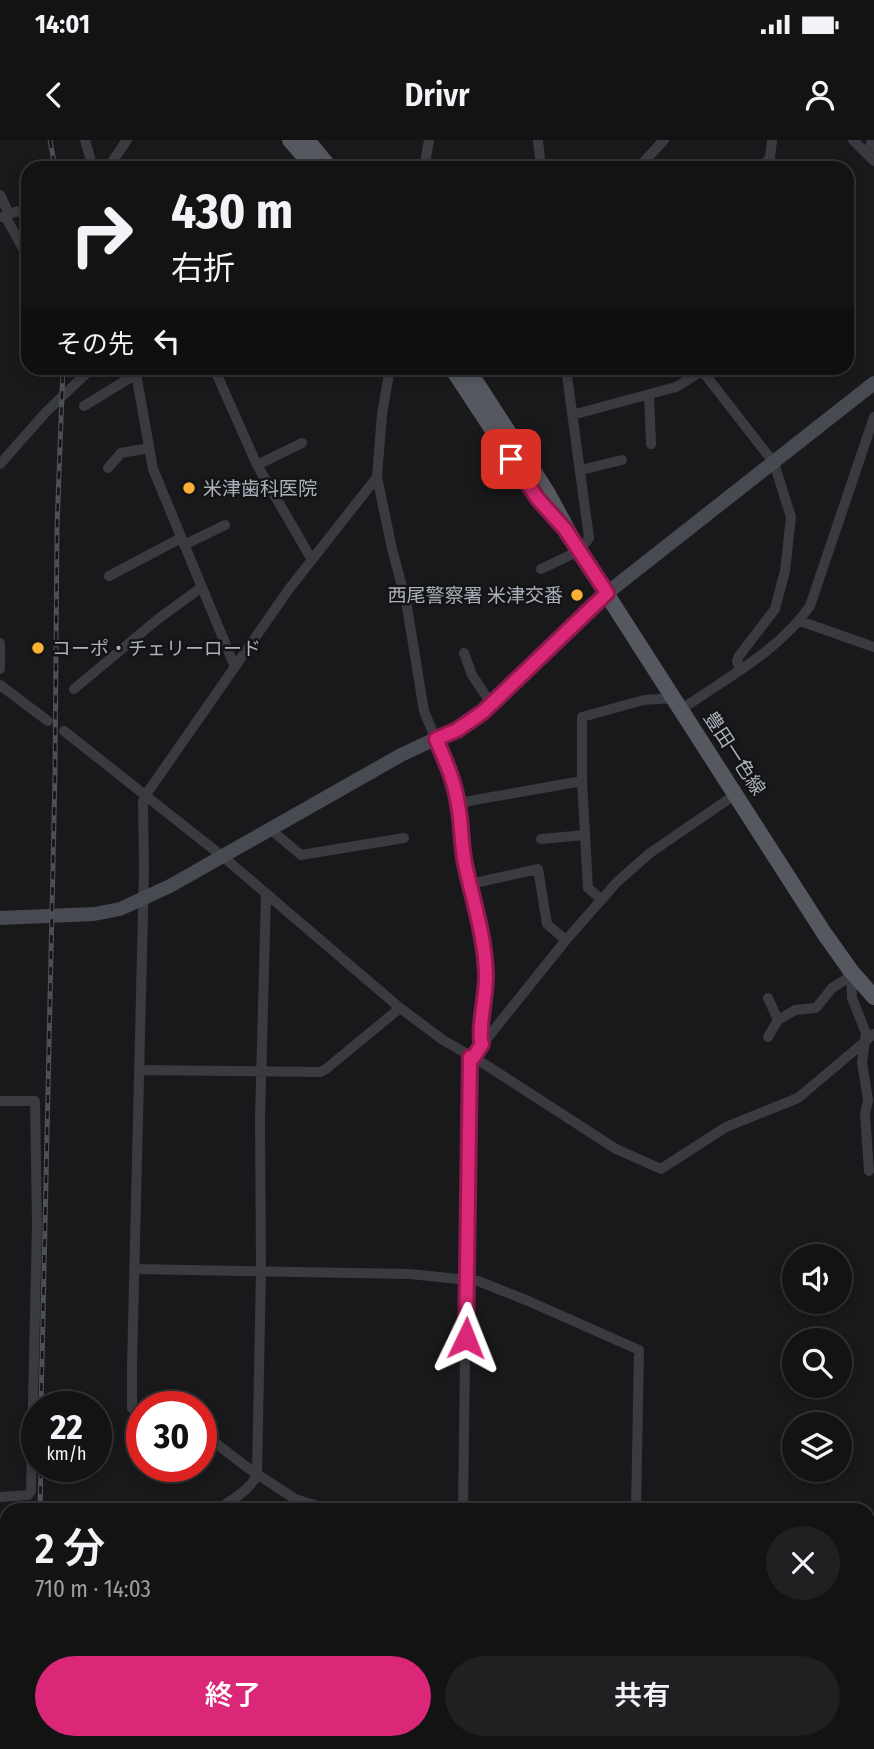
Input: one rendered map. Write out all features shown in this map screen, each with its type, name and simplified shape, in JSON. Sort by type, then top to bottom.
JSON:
[{"type":"main road","points":[[290,140],[308,161]]},
{"type":"main road","points":[[307,140],[324,161]]},
{"type":"main road","name":"豊田一色線","points":[[458,375],[538,499],[565,529]]},
{"type":"main road","name":"豊田一色線","points":[[472,375],[547,492],[565,529],[824,933],[851,973],[874,997]]},
{"type":"street","points":[[85,140],[91,161]]},
{"type":"street","points":[[113,161],[127,140]]},
{"type":"street","points":[[425,161],[429,140]]},
{"type":"street","points":[[538,140],[540,161]]},
{"type":"street","points":[[644,161],[664,140]]},
{"type":"street","points":[[767,161],[770,158],[772,140]]},
{"type":"street","points":[[853,140],[871,158]]},
{"type":"street","points":[[871,158],[872,140]]},
{"type":"street","points":[[0,195],[5,216],[21,245]]},
{"type":"street","points":[[0,464],[47,411],[85,375]]},
{"type":"street","points":[[84,406],[129,375]]},
{"type":"street","points":[[136,375],[153,469],[235,667]]},
{"type":"street","points":[[217,375],[257,465],[312,560]]},
{"type":"street","points":[[389,375],[382,414],[377,477],[406,600],[424,711],[449,771],[458,803],[462,849],[478,912],[486,975],[485,1008],[480,1036],[482,1044]]},
{"type":"street","points":[[541,569],[579,551],[589,538],[567,375]]},
{"type":"street","points":[[572,415],[676,387],[693,375]]},
{"type":"street","points":[[706,375],[774,463],[791,517],[785,571],[775,608],[739,656],[737,661],[740,669]]},
{"type":"street","points":[[0,918],[94,914],[120,909],[221,856],[371,771],[467,724],[492,705],[607,593],[874,383]]},
{"type":"street","points":[[649,395],[651,444]]},
{"type":"street","points":[[601,899],[588,888],[582,781],[582,717],[644,700],[678,703],[740,669],[776,644],[800,621],[810,606],[874,417]]},
{"type":"street","points":[[257,465],[302,443]]},
{"type":"street","points":[[108,468],[121,453],[149,448]]},
{"type":"street","points":[[581,470],[622,460]]},
{"type":"street","points":[[132,1391],[145,796],[289,589],[377,477]]},
{"type":"street","points":[[109,576],[225,525]]},
{"type":"street","points":[[74,689],[158,618],[202,587]]},
{"type":"street","points":[[800,621],[874,647]]},
{"type":"street","points":[[0,643],[0,668]]},
{"type":"street","points":[[464,653],[472,675],[492,705]]},
{"type":"street","points":[[0,684],[48,721]]},
{"type":"street","points":[[64,731],[221,856],[400,1008],[443,1040],[616,1149],[661,1169],[726,1127],[798,1098],[870,1038]]},
{"type":"street","points":[[458,803],[582,781]]},
{"type":"street","points":[[463,1503],[471,1058],[601,899],[650,853],[736,794]]},
{"type":"street","points":[[270,829],[301,855],[404,838]]},
{"type":"street","points":[[541,839],[585,835]]},
{"type":"street","points":[[470,884],[538,869],[547,924],[566,940]]},
{"type":"street","points":[[226,1503],[255,1480],[257,1474],[261,1270],[260,1119],[266,894]]},
{"type":"street","points":[[768,1037],[778,1020],[795,1010],[816,1008],[825,994],[851,973]]},
{"type":"street","points":[[851,973],[852,998],[870,1038],[862,1062],[869,1100],[865,1114],[869,1171]]},
{"type":"street","points":[[768,998],[778,1020]]},
{"type":"street","points":[[139,1070],[320,1072],[400,1008]]},
{"type":"street","points":[[0,1101],[35,1101],[37,1224],[31,1492],[28,1495],[0,1497]]},
{"type":"street","points":[[135,1269],[410,1274],[467,1280],[488,1284],[639,1350],[636,1503]]},
{"type":"street","points":[[217,1444],[293,1503]]},
{"type":"railway","points":[[50,140],[54,161]]},
{"type":"railway","points":[[41,1391],[55,774],[57,527],[63,375]]},
{"type":"railway","points":[[40,1503],[41,1482]]},
{"type":"place","name":"米津歯科医院","points":[[189,488]]},
{"type":"place","name":"西尾警察署 米津交番","points":[[577,595]]},
{"type":"place","name":"コーポ・チェリーロード","points":[[38,648]]},
{"type":"route","points":[[466,1338],[470,1057],[473,1058],[482,1044],[480,1036],[485,1008],[486,975],[478,912],[462,849],[458,803],[436,739],[467,724],[497,701],[607,593],[565,529],[538,499],[511,459]]}]
